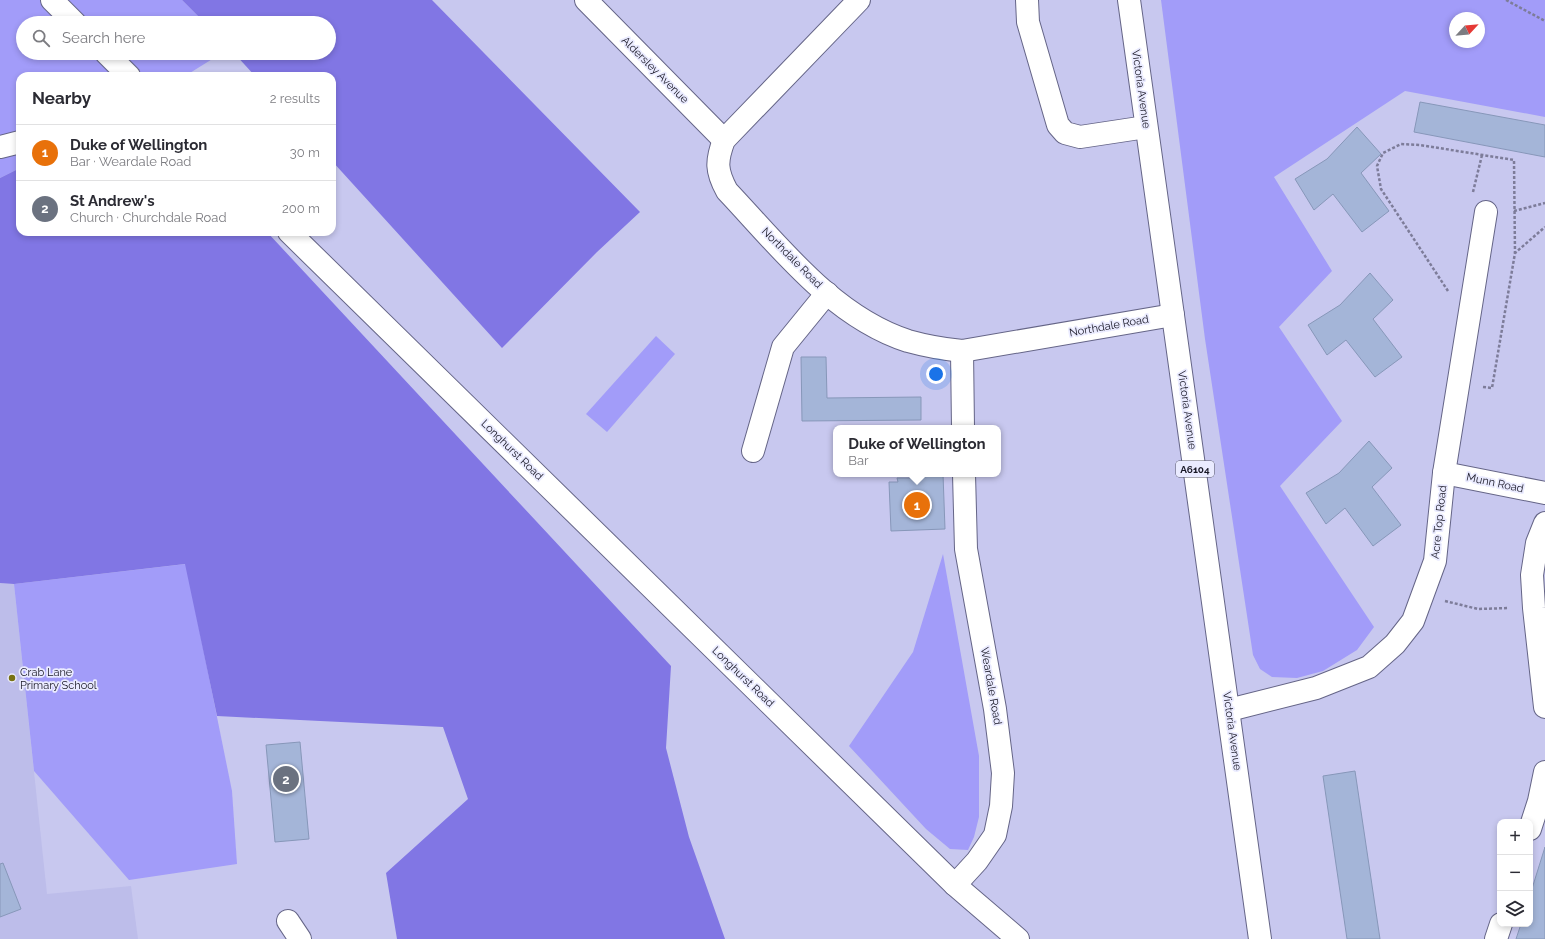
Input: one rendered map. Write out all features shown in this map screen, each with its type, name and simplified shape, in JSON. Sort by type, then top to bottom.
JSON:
[{"type":"street","points":[[52,0],[68,16]]},
{"type":"street","name":"Aldersley Avenue","points":[[586,0],[724,140]]},
{"type":"street","name":"Northdale Road","points":[[859,0],[724,140],[719,154],[718,166],[720,179],[726,191],[816,285],[870,324],[907,340],[934,348],[962,351],[1173,315]]},
{"type":"street","points":[[1027,0],[1028,22],[1058,125],[1065,133],[1080,137],[1146,127]]},
{"type":"street","name":"Victoria Avenue","points":[[1129,0],[1260,939]]},
{"type":"street","points":[[0,147],[16,143]]},
{"type":"street","name":"Acre Top Road","points":[[1229,710],[1316,688],[1369,667],[1395,644],[1413,621],[1435,561],[1444,473],[1468,322],[1479,205]]},
{"type":"street","name":"Longhurst Road","points":[[292,236],[956,885],[1012,937]]},
{"type":"street","points":[[753,451],[783,348],[827,293]]},
{"type":"street","points":[[962,351],[963,425]]},
{"type":"street","name":"Munn Road","points":[[1444,473],[1545,493]]},
{"type":"street","name":"Weardale Road","points":[[956,885],[976,861],[995,834],[1001,806],[1003,773],[995,709],[966,549],[964,477]]},
{"type":"street","points":[[1545,523],[1538,544],[1532,575],[1534,608],[1545,707]]},
{"type":"street","points":[[1533,820],[1539,801],[1545,772]]},
{"type":"street","points":[[1496,939],[1500,927]]},
{"type":"path","points":[[1506,0],[1545,21]]},
{"type":"path","points":[[1468,322],[1381,188],[1377,166],[1383,153],[1401,144],[1420,144],[1514,160],[1516,210],[1515,253],[1492,388]]},
{"type":"path","points":[[1482,155],[1479,205],[1516,210],[1545,203]]},
{"type":"path","points":[[1515,253],[1545,227]]},
{"type":"path","points":[[1423,596],[1478,609],[1534,608]]},
{"type":"shaded area","points":[[0,0],[182,0],[198,16],[16,16],[16,60],[211,60],[191,72],[16,72],[16,170],[0,178]]},
{"type":"shaded area","points":[[182,0],[432,0],[640,212],[597,252],[502,348],[336,165],[336,72],[251,72],[240,60],[336,60],[336,16],[198,16]]},
{"type":"shaded area","points":[[1161,0],[1545,0],[1545,117],[1405,91],[1274,177],[1332,271],[1279,327],[1342,421],[1280,486],[1374,627],[1357,650],[1323,671],[1297,678],[1272,677],[1260,669],[1253,655],[1205,339]]},
{"type":"shaded area","points":[[16,170],[16,236],[271,236],[671,666],[666,748],[689,837],[725,939],[397,939],[386,873],[468,799],[443,727],[217,716],[185,564],[14,584],[0,583],[0,178]]},
{"type":"shaded area","points":[[656,336],[675,354],[607,432],[586,414]]},
{"type":"shaded area","points":[[943,554],[979,756],[979,817],[974,837],[968,850],[950,849],[926,829],[849,746],[913,652]]},
{"type":"shaded area","points":[[186,564],[232,791],[237,864],[129,880],[34,771],[14,584]]},
{"type":"shaded area","name":"Crab Lane Primary School","points":[[0,583],[14,584],[47,894],[131,886],[138,939],[0,939]]},
{"type":"building","points":[[1420,102],[1545,125],[1545,157],[1414,132]]},
{"type":"building","points":[[1357,127],[1381,154],[1361,173],[1389,211],[1362,232],[1333,194],[1314,210],[1295,179],[1327,159]]},
{"type":"building","points":[[1370,273],[1393,300],[1373,319],[1402,357],[1375,377],[1346,340],[1327,355],[1308,325],[1340,305]]},
{"type":"building","points":[[801,357],[826,357],[827,398],[921,397],[921,420],[802,421]]},
{"type":"building","points":[[1369,441],[1392,468],[1372,487],[1401,525],[1373,546],[1345,508],[1326,524],[1306,493],[1339,473]]},
{"type":"building","points":[[943,477],[945,529],[891,531],[889,482],[898,482],[897,478]]},
{"type":"building","points":[[300,742],[309,839],[275,842],[266,745]]},
{"type":"building","points":[[1355,771],[1380,939],[1347,939],[1323,776]]},
{"type":"building","points":[[1545,847],[1545,939],[1516,939],[1520,927],[1533,927],[1533,885]]},
{"type":"building","points":[[3,863],[21,909],[0,917],[0,864]]},
{"type":"place","name":"Duke of Wellington","points":[[917,505]]},
{"type":"place","name":"Crab Lane Primary School","points":[[12,678]]},
{"type":"place","name":"St Andrew's","points":[[286,779]]}]
